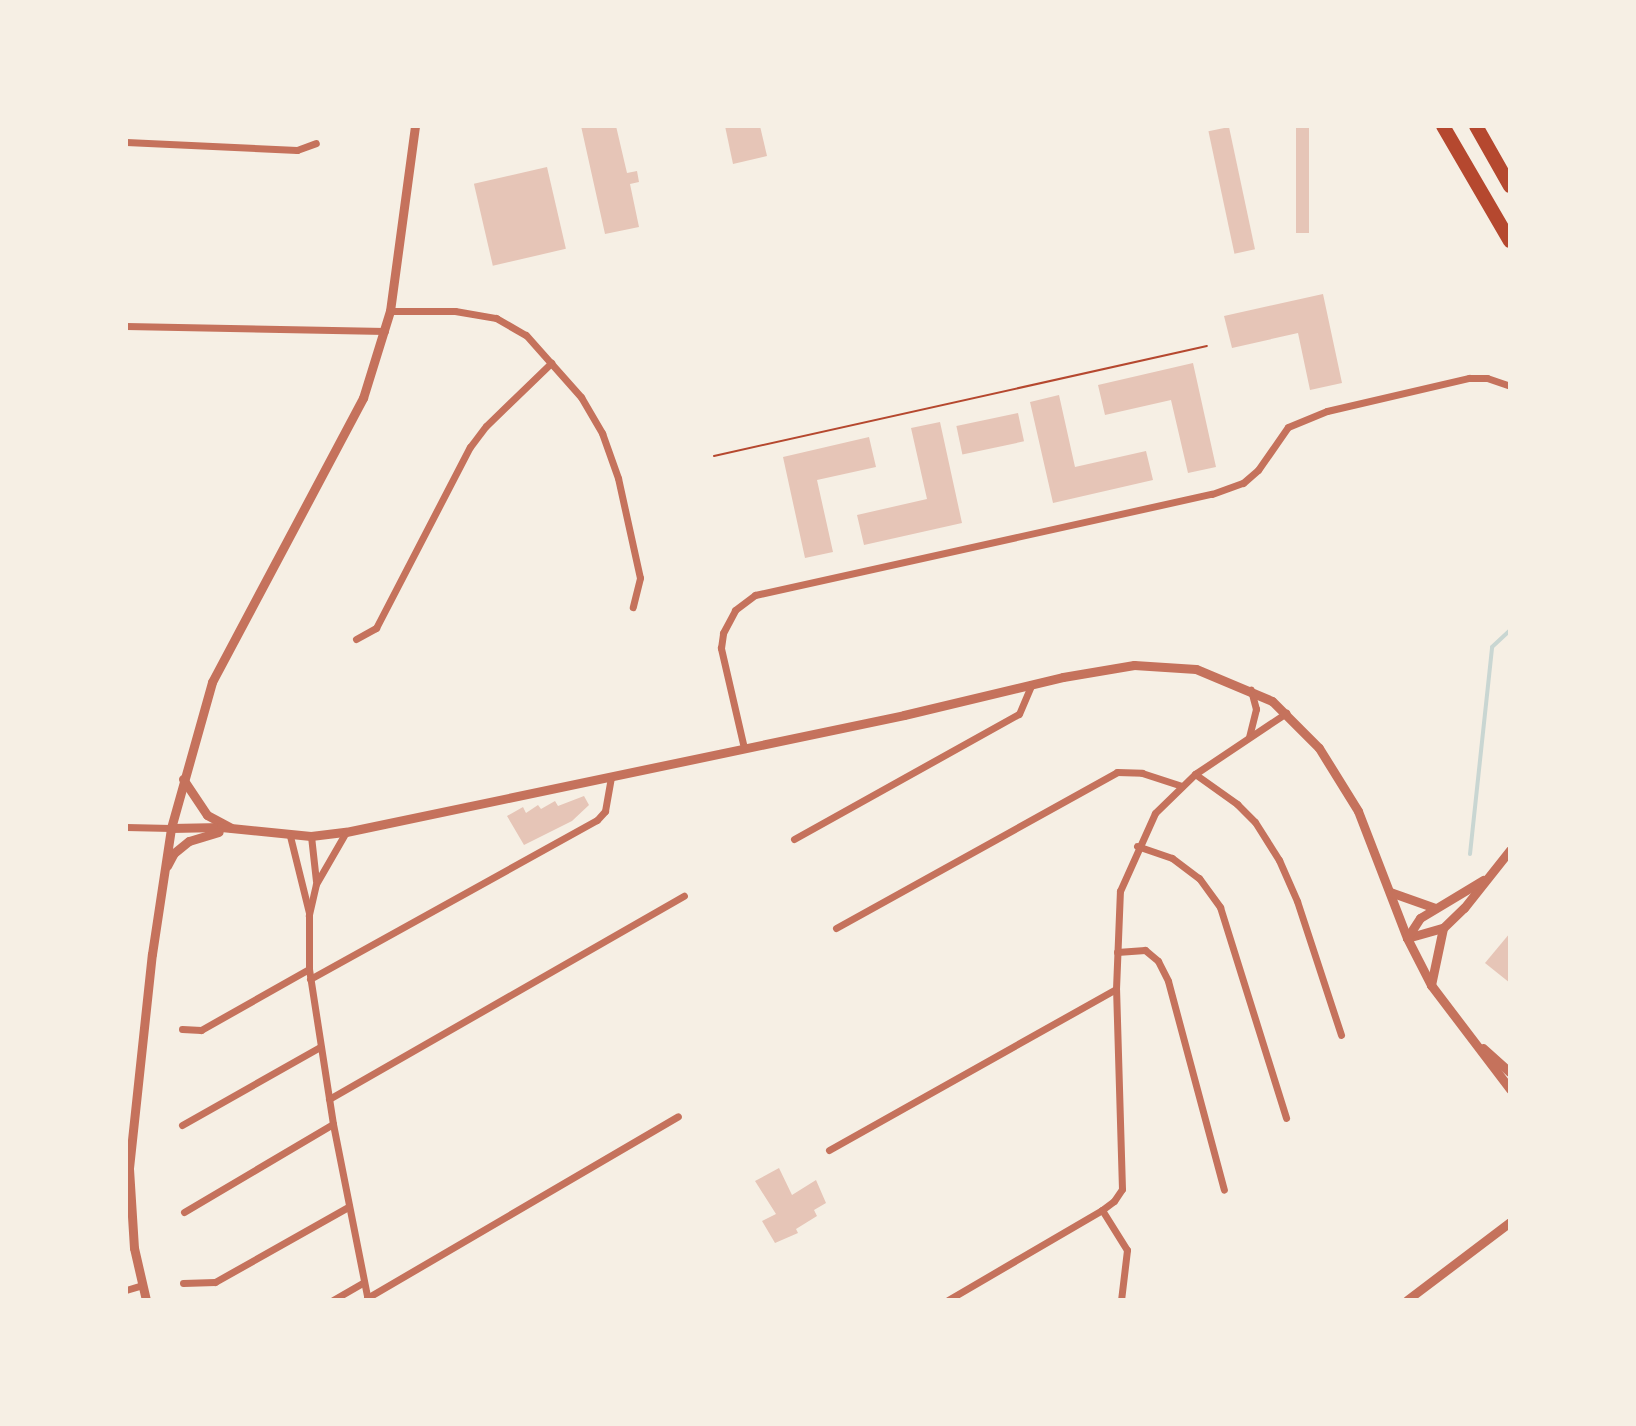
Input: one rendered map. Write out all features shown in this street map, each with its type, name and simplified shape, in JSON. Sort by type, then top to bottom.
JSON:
[{"type":"highway","points":[[1443,126],[1510,241]]},
{"type":"highway","points":[[1476,126],[1510,186]]},
{"type":"street","points":[[146,1300],[129,1204],[129,1168],[163,872],[171,828],[212,682],[361,403],[390,311],[415,126]]},
{"type":"street","points":[[126,142],[297,150],[316,143]]},
{"type":"street","points":[[390,311],[455,311],[496,318],[526,335],[581,397],[613,459],[640,578],[633,607]]},
{"type":"street","points":[[126,326],[385,331]]},
{"type":"street","points":[[356,639],[376,628],[470,447],[486,426],[551,363]]},
{"type":"street","points":[[744,748],[721,648],[723,633],[735,610],[755,595],[1212,494],[1243,483],[1258,470],[1288,427],[1313,415],[1469,378],[1487,378],[1510,386]]},
{"type":"street","points":[[126,827],[236,830],[290,836],[346,832],[1134,665],[1172,665],[1196,669],[1251,690],[1286,713],[1319,748],[1358,811],[1407,938],[1431,985],[1510,1089]]},
{"type":"street","points":[[794,839],[1019,714],[1031,686]]},
{"type":"street","points":[[1249,737],[1256,709],[1251,690]]},
{"type":"street","points":[[948,1300],[1102,1210],[1114,1201],[1122,1189],[1116,989],[1120,891],[1137,846],[1155,813],[1195,774],[1286,713]]},
{"type":"street","points":[[836,928],[1117,772],[1142,773],[1182,786]]},
{"type":"street","points":[[1195,774],[1237,804],[1255,822],[1279,860],[1297,901],[1341,1035]]},
{"type":"street","points":[[310,979],[597,820],[605,811],[611,777]]},
{"type":"street","points":[[183,779],[207,815],[236,830]]},
{"type":"street","points":[[171,828],[189,841]]},
{"type":"street","points":[[163,872],[174,853],[189,841],[210,832],[236,830]]},
{"type":"street","points":[[346,832],[316,884],[309,915],[309,969],[333,1124],[368,1299],[678,1116]]},
{"type":"street","points":[[290,836],[309,915]]},
{"type":"street","points":[[311,836],[316,884]]},
{"type":"street","points":[[1137,846],[1172,858],[1199,878],[1220,907],[1286,1118]]},
{"type":"street","points":[[1407,938],[1443,928],[1464,908],[1510,850]]},
{"type":"street","points":[[1407,938],[1420,918],[1486,879]]},
{"type":"street","points":[[1390,892],[1435,908]]},
{"type":"street","points":[[329,1099],[684,896]]},
{"type":"street","points":[[1431,985],[1443,928]]},
{"type":"street","points":[[1117,952],[1145,950],[1158,961],[1168,981],[1224,1190]]},
{"type":"street","points":[[182,1029],[201,1030],[309,969]]},
{"type":"street","points":[[829,1150],[1116,989]]},
{"type":"street","points":[[1463,1029],[1510,1072]]},
{"type":"street","points":[[182,1125],[320,1047]]},
{"type":"street","points":[[184,1212],[333,1124]]},
{"type":"street","points":[[183,1283],[215,1282],[348,1207]]},
{"type":"street","points":[[1102,1210],[1127,1250],[1121,1300]]},
{"type":"street","points":[[1407,1300],[1510,1222]]},
{"type":"street","points":[[333,1300],[363,1283]]},
{"type":"street","points":[[126,1290],[142,1285]]},
{"type":"path","points":[[714,456],[1207,346]]},
{"type":"building","points":[[581,126],[616,126],[627,173],[637,171],[639,182],[630,184],[639,227],[605,234]]},
{"type":"building","points":[[725,126],[760,126],[767,156],[733,164]]},
{"type":"building","points":[[1296,126],[1309,126],[1309,233],[1296,233]]},
{"type":"building","points":[[1229,127],[1255,249],[1234,254],[1208,131]]},
{"type":"building","points":[[547,167],[566,249],[493,266],[474,184]]},
{"type":"building","points":[[1323,294],[1342,383],[1310,390],[1298,333],[1232,348],[1224,316]]},
{"type":"building","points":[[1193,363],[1216,467],[1188,473],[1171,400],[1105,415],[1098,385]]},
{"type":"building","points":[[1059,395],[1075,467],[1146,451],[1153,480],[1053,503],[1030,402]]},
{"type":"building","points":[[1018,413],[1024,441],[962,454],[956,426]]},
{"type":"building","points":[[940,422],[962,523],[864,545],[857,515],[927,499],[911,428]]},
{"type":"building","points":[[869,437],[876,467],[817,480],[833,552],[805,558],[783,457]]},
{"type":"building","points":[[584,796],[589,805],[572,821],[524,845],[507,816],[523,807],[526,813],[538,805],[541,809],[555,801],[558,806]]},
{"type":"building","points":[[1510,933],[1510,983],[1485,963]]},
{"type":"building","points":[[779,1168],[792,1195],[816,1180],[826,1203],[814,1210],[817,1216],[796,1229],[798,1233],[775,1243],[762,1221],[776,1214],[755,1181]]},
{"type":"waterway","points":[[1470,854],[1492,647],[1510,630]]}]
